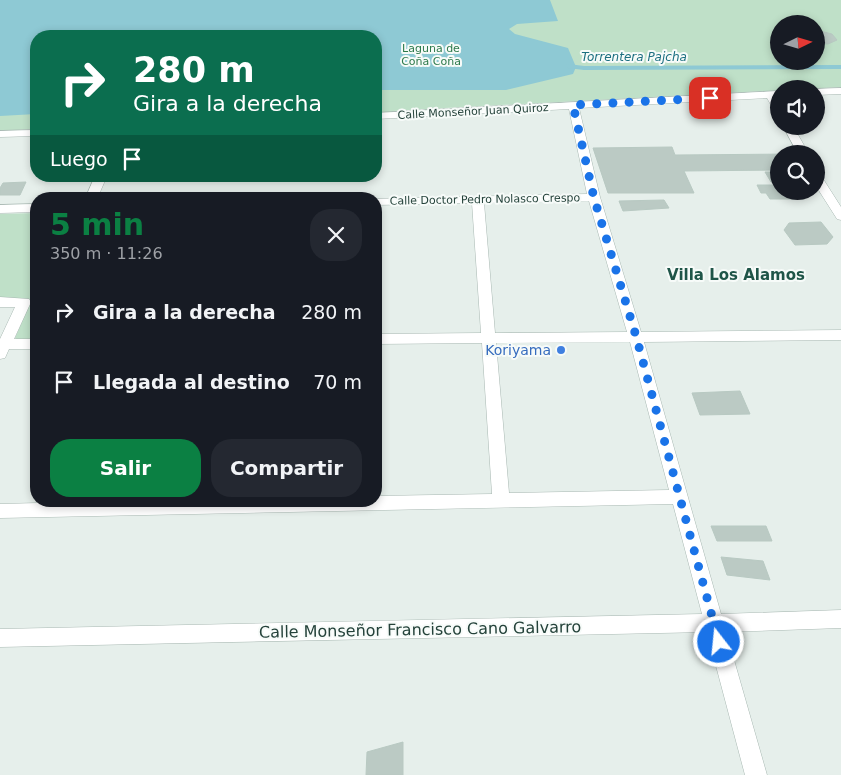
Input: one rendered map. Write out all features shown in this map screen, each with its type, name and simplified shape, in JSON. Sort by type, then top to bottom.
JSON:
[{"type":"street","points":[[825,92],[841,91]]},
{"type":"street","name":"Calle Monseñor Juan Quiroz","points":[[382,116],[770,94]]},
{"type":"street","points":[[573,105],[594,198],[636,336],[756,775]]},
{"type":"street","points":[[0,134],[30,133]]},
{"type":"street","points":[[825,191],[841,216]]},
{"type":"street","points":[[828,196],[841,195]]},
{"type":"street","name":"Calle Doctor Pedro Nolasco Crespo","points":[[382,201],[594,198]]},
{"type":"street","points":[[478,199],[502,500]]},
{"type":"street","points":[[0,209],[30,208]]},
{"type":"street","points":[[0,302],[24,302],[2,349]]},
{"type":"street","points":[[382,339],[841,335]]},
{"type":"street","points":[[2,349],[30,345]]},
{"type":"street","points":[[382,503],[679,497]]},
{"type":"street","points":[[0,511],[183,507]]},
{"type":"street","name":"Calle Monseñor Francisco Cano Galvarro","points":[[0,638],[184,632],[714,624],[841,619]]},
{"type":"green space","name":"Laguna de Coña Coña","points":[[0,0],[841,0],[841,87],[825,88],[825,80],[770,80],[770,91],[445,108],[425,112],[425,109],[394,111],[391,114],[382,115],[382,30],[30,30],[30,129],[0,131]]},
{"type":"green space","points":[[30,213],[30,303],[29,299],[0,299],[0,214]]},
{"type":"green space","points":[[30,303],[30,340],[18,340],[15,338]]},
{"type":"water","points":[[0,0],[550,0],[558,21],[517,24],[509,29],[515,34],[568,48],[576,67],[573,74],[506,90],[382,90],[382,30],[30,30],[30,114],[0,116]]},
{"type":"building","points":[[825,32],[832,34],[837,40],[825,44]]},
{"type":"building","points":[[672,147],[675,155],[770,154],[770,170],[684,171],[694,193],[608,193],[593,148]]},
{"type":"building","points":[[765,172],[770,172],[770,180]]},
{"type":"building","points":[[26,182],[20,195],[0,195],[0,188],[3,183]]},
{"type":"building","points":[[757,185],[770,185],[770,199],[766,193],[761,193]]},
{"type":"building","points":[[664,200],[669,208],[623,211],[619,201]]},
{"type":"building","points":[[821,222],[833,237],[827,244],[795,245],[784,230],[789,223]]},
{"type":"building","points":[[740,391],[750,414],[700,415],[692,393]]},
{"type":"building","points":[[711,526],[766,526],[772,541],[717,541]]},
{"type":"building","points":[[721,557],[763,561],[770,580],[727,575]]},
{"type":"building","points":[[403,742],[403,775],[366,775],[367,752]]},
{"type":"waterway","name":"Torrentera Pajcha","points":[[568,66],[584,68],[841,67]]},
{"type":"place","name":"Koriyama","points":[[561,350]]},
{"type":"district","name":"Villa Los Alamos","points":[[736,275]]},
{"type":"route","points":[[710,98],[573,105],[594,198],[636,336],[719,642]]}]
